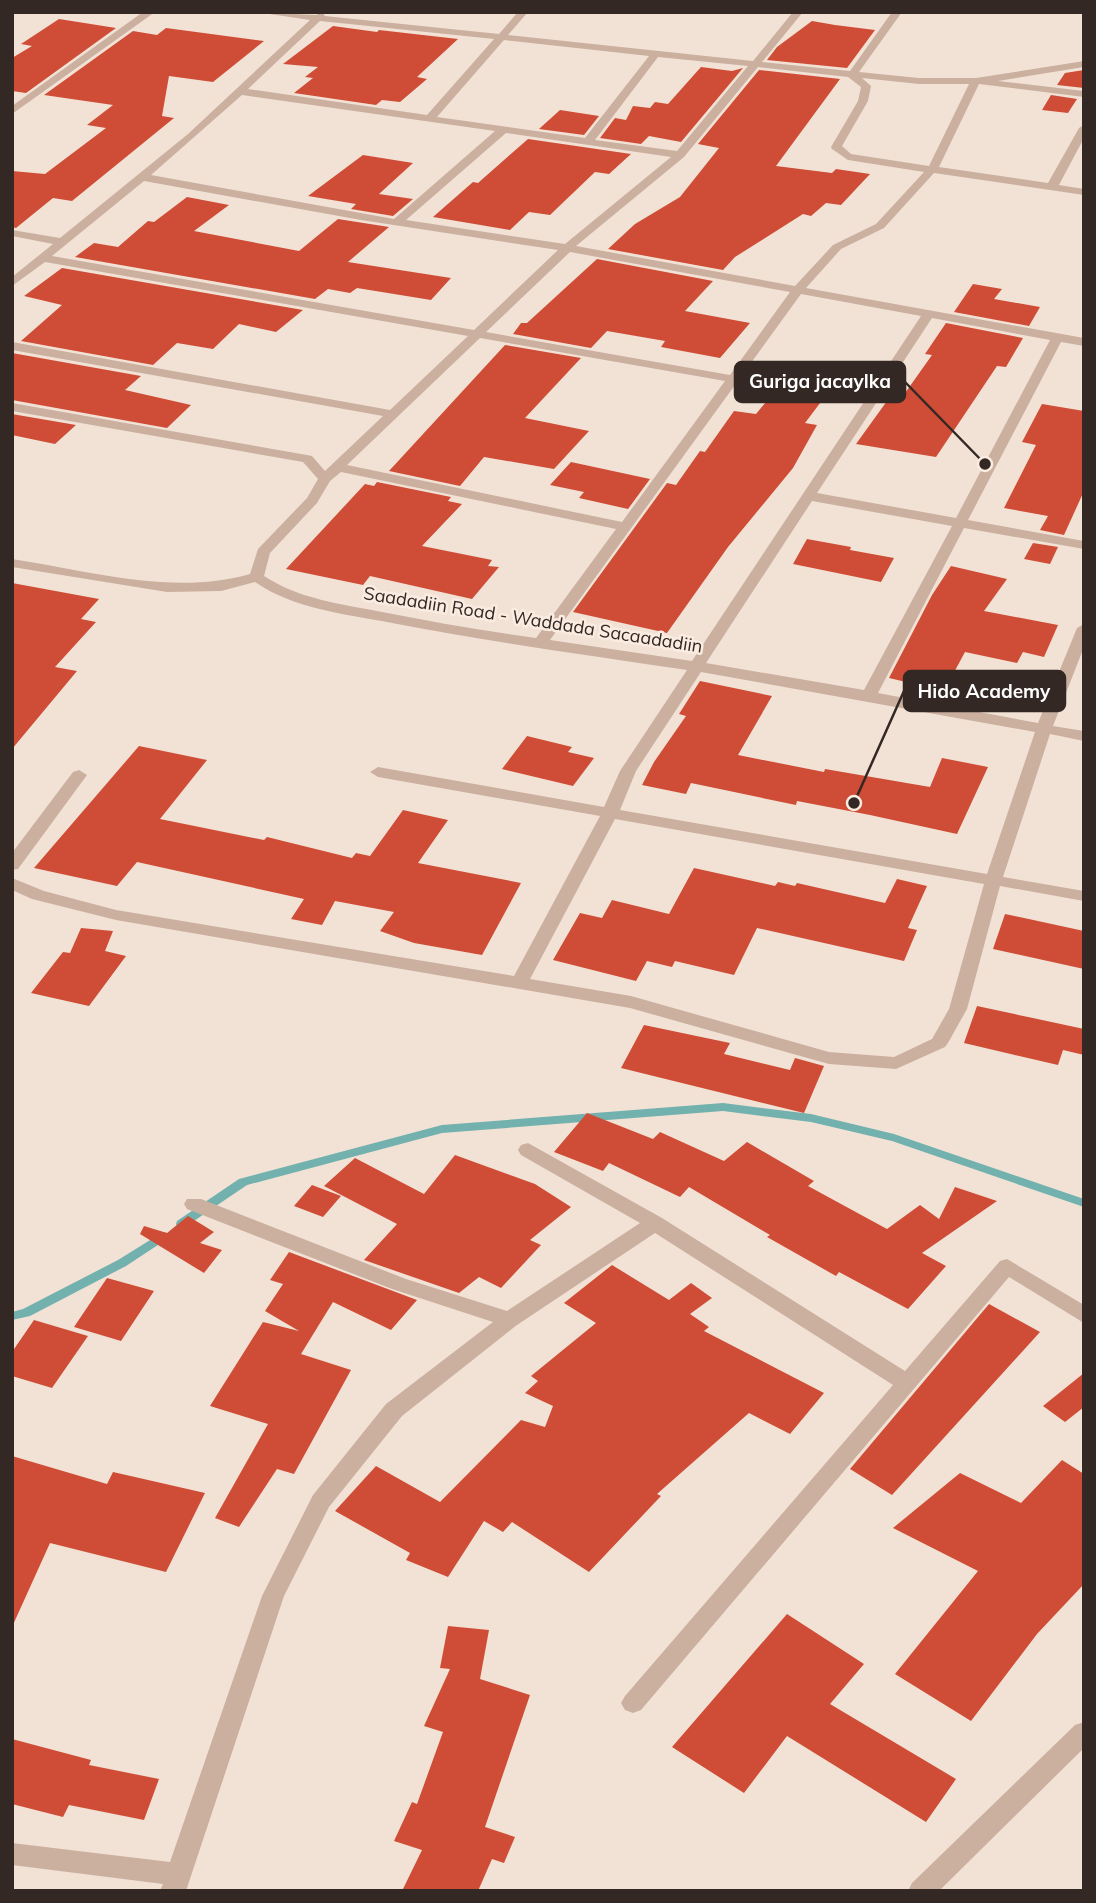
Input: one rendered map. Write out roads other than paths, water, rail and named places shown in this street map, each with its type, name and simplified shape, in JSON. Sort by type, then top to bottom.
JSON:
[{"type":"street","points":[[12,111],[150,12]]},
{"type":"street","points":[[261,12],[320,15],[852,75],[919,81],[976,81],[1084,94]]},
{"type":"street","points":[[429,120],[523,12]]},
{"type":"street","points":[[12,563],[167,588],[221,587],[257,577],[264,552],[312,500],[325,479],[567,248],[680,155],[798,12]]},
{"type":"street","points":[[852,75],[897,12]]},
{"type":"street","points":[[12,283],[192,136],[320,15]]},
{"type":"street","points":[[588,142],[656,53]]},
{"type":"street","points":[[976,81],[1084,64]]},
{"type":"street","points":[[852,75],[866,86],[863,101],[835,147],[848,157],[1084,192]]},
{"type":"street","points":[[541,642],[798,290],[837,247],[880,226],[933,168],[976,81]]},
{"type":"street","points":[[238,91],[680,155]]},
{"type":"street","points":[[1052,187],[1084,128]]},
{"type":"street","points":[[397,222],[503,130]]},
{"type":"street","points":[[142,177],[397,222],[567,248],[1079,342],[1084,325]]},
{"type":"street","points":[[12,233],[63,242]]},
{"type":"street","points":[[43,258],[733,379]]},
{"type":"street","points":[[519,983],[610,813],[628,771],[928,314]]},
{"type":"street","points":[[869,696],[1057,338]]},
{"type":"street","points":[[12,346],[393,414]]},
{"type":"street","points":[[14,409],[307,459],[325,479]]},
{"type":"street","points":[[338,467],[626,527]]},
{"type":"street","points":[[809,496],[1084,545]]},
{"type":"street","name":"Saadadiin Road - Waddada Sacaadadiin","points":[[257,577],[279,592],[323,605],[461,632],[698,666],[1084,736]]},
{"type":"street","points":[[12,883],[38,895],[116,915],[631,1002],[829,1058],[896,1063],[939,1042],[958,1009],[993,880],[1044,729],[1084,628]]},
{"type":"street","points":[[377,772],[1084,896]]},
{"type":"street","points":[[12,865],[79,775]]},
{"type":"street","points":[[528,1150],[655,1223],[907,1383]]},
{"type":"street","points":[[194,1205],[398,1284],[510,1320]]},
{"type":"street","points":[[12,1854],[175,1882],[273,1596],[321,1501],[394,1410],[510,1320],[655,1223]]},
{"type":"street","points":[[633,1703],[1007,1266],[1084,1315]]},
{"type":"street","points":[[921,1891],[1084,1732]]},
{"type":"waterway","points":[[181,1224],[243,1182],[442,1129],[723,1107],[811,1118],[894,1138],[1084,1203]]},
{"type":"waterway","points":[[12,1316],[26,1313],[122,1263],[163,1236]]},
{"type":"place","name":"Guriga jacaylka","points":[[985,464]]},
{"type":"place","name":"Hido Academy","points":[[854,803]]}]
